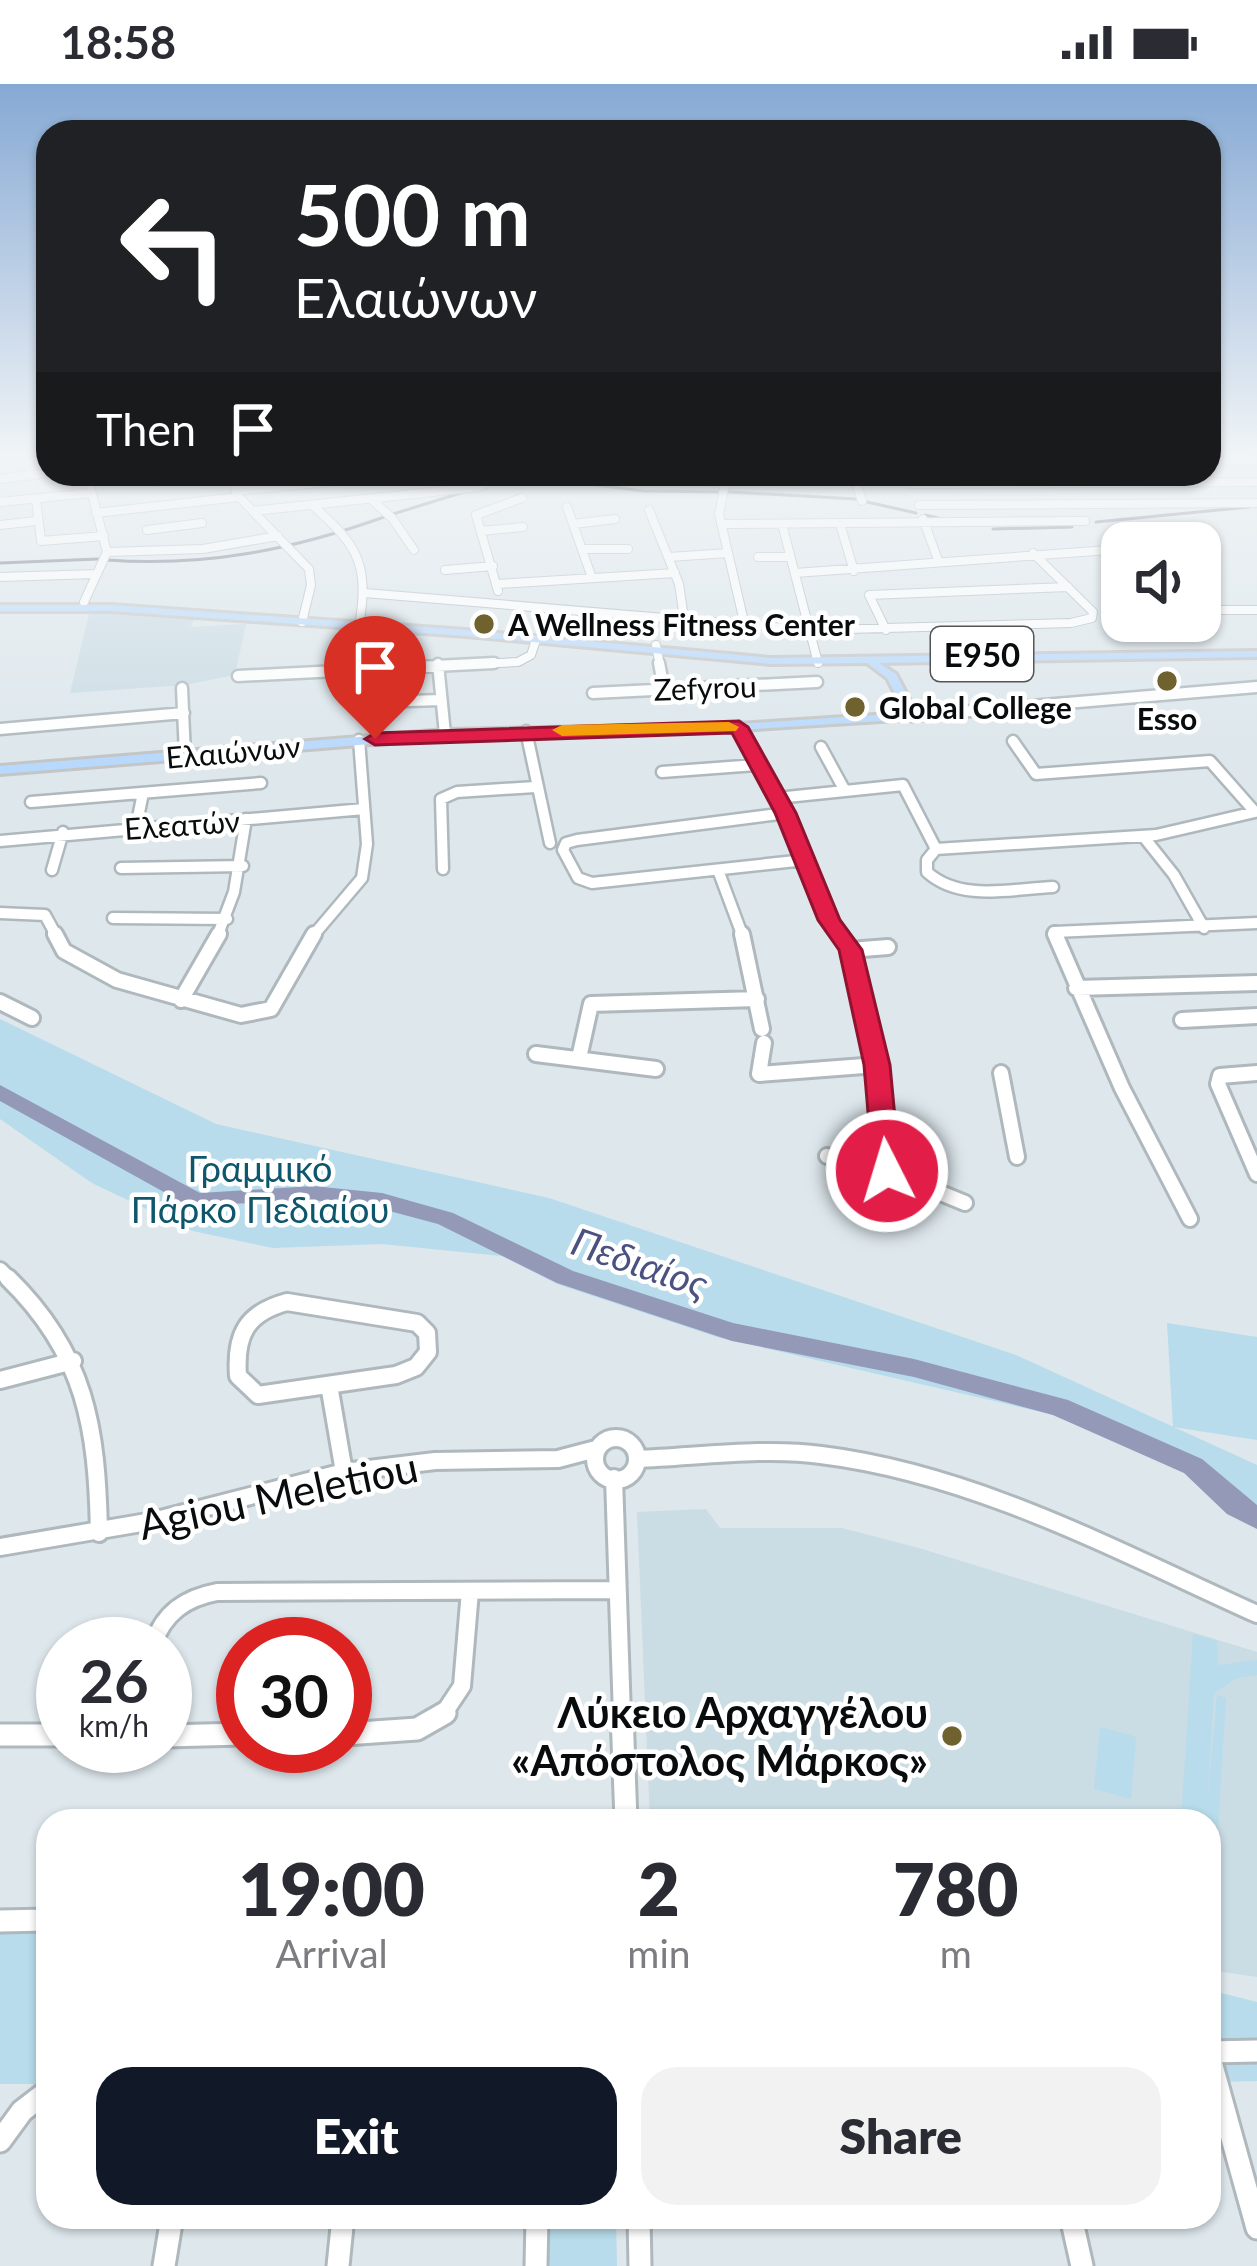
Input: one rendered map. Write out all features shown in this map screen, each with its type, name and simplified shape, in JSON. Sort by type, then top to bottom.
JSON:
[{"type":"main road","name":"E950","points":[[0,606],[84,602],[871,662],[1257,652]]},
{"type":"main road","name":"E950","points":[[0,606],[360,620],[656,648]]},
{"type":"main road","name":"E950","points":[[817,660],[1150,655]]},
{"type":"main road","points":[[871,662],[892,676]]},
{"type":"main road","points":[[902,662],[892,669],[892,676],[912,716]]},
{"type":"main road","name":"Ελαιώνων","points":[[0,770],[446,734],[739,727],[912,716]]},
{"type":"street","points":[[84,602],[107,553]]},
{"type":"street","points":[[294,553],[311,574],[303,619]]},
{"type":"street","points":[[358,553],[365,593],[360,620]]},
{"type":"street","points":[[488,553],[499,584],[497,602]]},
{"type":"street","points":[[583,553],[592,578]]},
{"type":"street","points":[[668,553],[685,603],[684,618]]},
{"type":"street","points":[[669,556],[728,553],[745,626]]},
{"type":"street","points":[[789,553],[817,660]]},
{"type":"street","points":[[849,553],[854,571]]},
{"type":"street","points":[[935,553],[938,560]]},
{"type":"street","points":[[365,593],[810,630],[1071,623],[1093,617],[1033,553]]},
{"type":"street","points":[[795,573],[1037,553]]},
{"type":"street","points":[[758,557],[790,557]]},
{"type":"street","points":[[445,570],[493,566]]},
{"type":"street","points":[[499,584],[675,572]]},
{"type":"street","points":[[0,578],[97,574]]},
{"type":"street","points":[[886,630],[869,595],[1068,587]]},
{"type":"street","points":[[1221,610],[1257,610]]},
{"type":"street","points":[[238,676],[518,662],[531,655],[536,640]]},
{"type":"street","points":[[656,648],[664,688]]},
{"type":"street","points":[[438,664],[446,734]]},
{"type":"street","name":"Zefyrou","points":[[593,693],[817,682]]},
{"type":"street","name":"Ελαιώνων","points":[[912,716],[1257,687]]},
{"type":"street","points":[[182,688],[184,754]]},
{"type":"street","points":[[373,702],[441,700]]},
{"type":"street","points":[[0,729],[184,713]]},
{"type":"street","points":[[739,727],[786,813],[829,920],[850,950],[877,1065],[887,1171]]},
{"type":"street","points":[[526,731],[550,843]]},
{"type":"street","points":[[0,913],[44,915],[64,951],[117,980],[249,1016],[276,1005],[319,925],[362,878],[367,859],[358,740]]},
{"type":"street","points":[[1013,741],[1036,773],[1210,761],[1255,812],[1143,836],[936,849],[927,860],[927,872],[948,888],[1053,886]]},
{"type":"street","points":[[821,747],[845,791]]},
{"type":"street","points":[[662,772],[756,765]]},
{"type":"street","points":[[31,802],[261,783]]},
{"type":"street","points":[[777,798],[903,785],[936,849]]},
{"type":"street","points":[[443,869],[441,799],[457,792],[535,787]]},
{"type":"street","points":[[136,827],[143,793]]},
{"type":"street","name":"Ελεατών","points":[[0,841],[364,809]]},
{"type":"street","points":[[786,813],[566,843],[562,850],[574,873],[586,882],[805,860]]},
{"type":"street","points":[[181,1000],[227,919],[243,866],[246,819]]},
{"type":"street","points":[[52,870],[63,832]]},
{"type":"street","points":[[1143,836],[1174,875],[1204,928]]},
{"type":"street","points":[[121,868],[243,866]]},
{"type":"street","points":[[718,870],[750,955],[763,1036],[760,1074],[877,1065]]},
{"type":"street","points":[[112,917],[227,919]]},
{"type":"street","points":[[1190,1219],[1076,988],[1054,932],[1257,923]]},
{"type":"street","points":[[850,950],[888,947]]},
{"type":"street","points":[[1076,988],[1257,983]]},
{"type":"street","points":[[579,1058],[591,1004],[758,999]]},
{"type":"street","points":[[0,1002],[32,1018]]},
{"type":"street","points":[[1182,1019],[1257,1016]]},
{"type":"street","points":[[536,1054],[656,1069]]},
{"type":"street","points":[[1000,1073],[1016,1157]]},
{"type":"street","points":[[1257,1073],[1229,1073],[1220,1076],[1218,1084],[1257,1174]]},
{"type":"street","points":[[826,1156],[887,1171],[965,1203]]},
{"type":"street","points":[[0,1270],[43,1311],[73,1361],[95,1430],[99,1533]]},
{"type":"street","points":[[287,1302],[407,1320],[427,1333],[428,1352],[410,1370],[329,1385],[270,1396],[249,1392],[238,1376],[234,1348],[240,1328],[252,1315],[287,1302]]},
{"type":"street","points":[[0,1380],[73,1361]]},
{"type":"street","points":[[329,1385],[344,1472]]},
{"type":"street","points":[[625,1809],[606,1474],[593,1458],[596,1449],[622,1441],[632,1446],[638,1459]]},
{"type":"street","name":"Agiou Meletiou","points":[[0,1547],[99,1533],[344,1472],[435,1461],[559,1459],[596,1449]]},
{"type":"street","points":[[638,1459],[818,1454],[884,1468],[1009,1503],[1257,1614]]},
{"type":"street","name":"Agiou Meletiou","points":[[559,1459],[606,1474]]},
{"type":"street","points":[[606,1474],[631,1473],[638,1459]]},
{"type":"street","points":[[166,1617],[207,1593],[615,1590]]},
{"type":"street","points":[[372,1734],[406,1734],[450,1712],[466,1673],[470,1591]]},
{"type":"street","points":[[0,1735],[36,1735]]},
{"type":"street","points":[[0,1921],[36,1920]]},
{"type":"street","points":[[1221,2052],[1257,2050]]},
{"type":"street","points":[[1221,2097],[1257,2228]]},
{"type":"street","points":[[0,2140],[36,2100]]},
{"type":"street","points":[[164,2266],[170,2229]]},
{"type":"street","points":[[338,2266],[342,2229]]},
{"type":"street","points":[[536,2266],[537,2229]]},
{"type":"street","points":[[639,2229],[640,2266]]},
{"type":"street","points":[[1074,2229],[1082,2266]]},
{"type":"shaded area","points":[[90,610],[194,618],[191,627],[246,624],[235,675],[185,685],[70,693]]},
{"type":"shaded area","name":"Λύκειο Αρχαγγέλου «Απόστολος Μάρκος»","points":[[706,1509],[720,1528],[842,1528],[1257,1652],[1257,1977],[1221,1972],[1221,1809],[649,1809],[637,1512]]},
{"type":"green space","name":"Γραμμικό Πάρκο Πεδιαίου","points":[[0,1019],[216,1124],[549,1198],[1016,1355],[1257,1465],[1257,1526],[1230,1513],[1187,1472],[1050,1414],[717,1337],[557,1284],[502,1256],[382,1244],[273,1248],[193,1231],[92,1183],[0,1119]]},
{"type":"green space","points":[[1167,1323],[1257,1337],[1257,1440],[1173,1427]]},
{"type":"green space","points":[[1193,1634],[1217,1641],[1218,1665],[1257,1660],[1257,1675],[1237,1678],[1214,1693],[1207,1808],[1217,1695],[1226,1698],[1219,1809],[1182,1809]]},
{"type":"green space","points":[[1100,1727],[1136,1737],[1131,1799],[1094,1789]]},
{"type":"green space","points":[[0,1928],[36,1928],[36,2084],[0,2084]]},
{"type":"green space","points":[[1221,1993],[1257,2002],[1257,2081],[1221,2082]]},
{"type":"green space","points":[[548,2229],[616,2229],[617,2266],[548,2266]]},
{"type":"waterway","points":[[107,560],[179,561],[249,553]]},
{"type":"waterway","points":[[0,563],[98,559]]},
{"type":"waterway","name":"Πεδιαίος","points":[[0,1092],[197,1201],[313,1193],[382,1201],[445,1218],[565,1277],[732,1332],[914,1368],[1059,1407],[1193,1466],[1236,1506],[1257,1518]]},
{"type":"slow traffic","points":[[562,730],[729,727]]},
{"type":"place","name":"A Wellness Fitness Center","points":[[484,624]]},
{"type":"place","name":"Esso","points":[[1167,681]]},
{"type":"place","name":"Global College","points":[[855,707]]},
{"type":"place","name":"Λύκειο Αρχαγγέλου «Απόστολος Μάρκος»","points":[[952,1736]]},
{"type":"route","points":[[375,739],[739,727],[786,813],[829,920],[850,950],[877,1065],[887,1171]]}]
